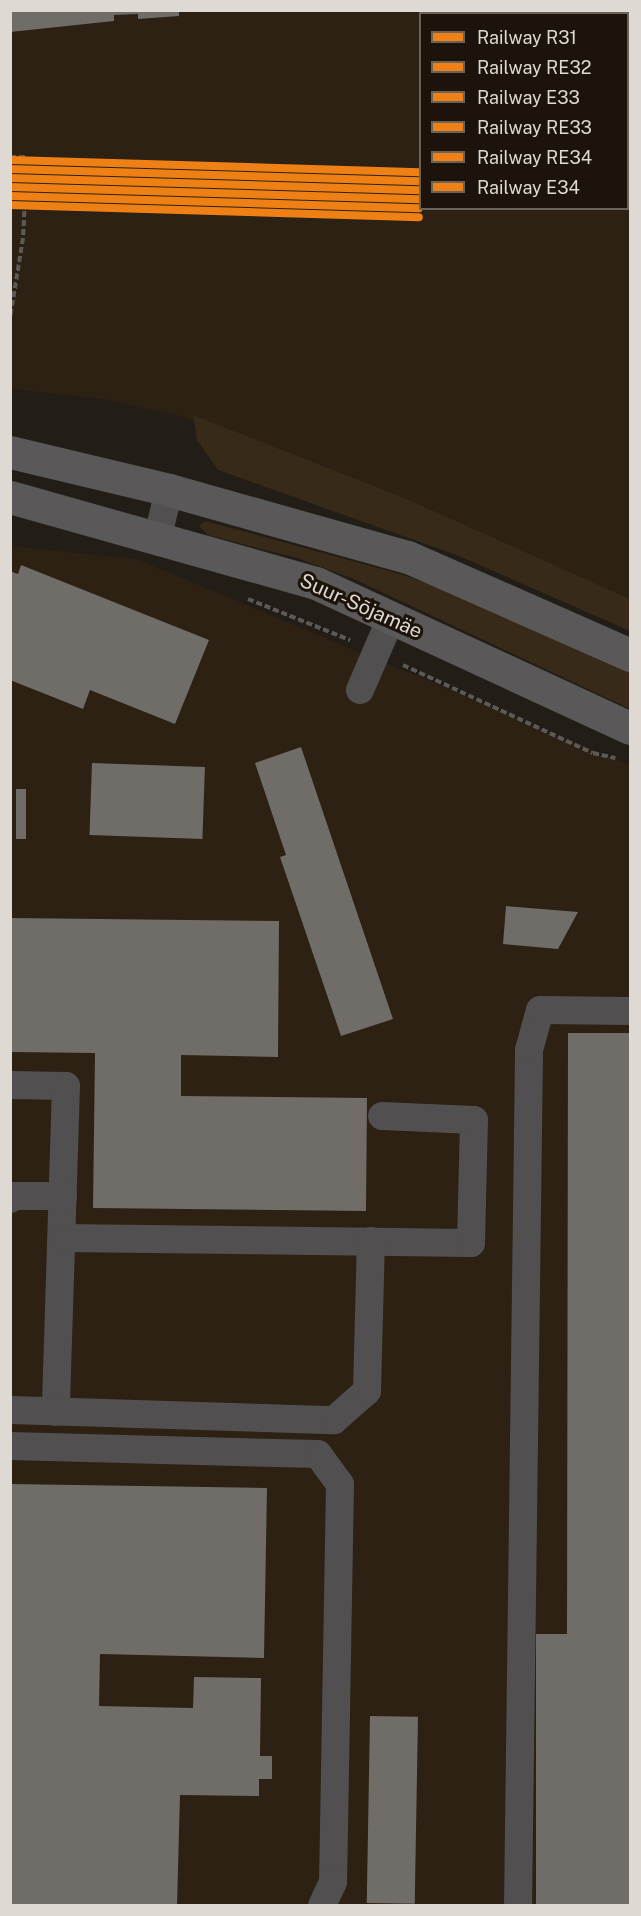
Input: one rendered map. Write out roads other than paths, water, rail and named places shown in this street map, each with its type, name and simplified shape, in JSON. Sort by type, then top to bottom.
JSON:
[{"type":"main road","points":[[10,452],[169,490],[408,557],[630,655]]},
{"type":"main road","name":"Suur-Sõjamäe","points":[[10,497],[158,536],[316,583],[630,728]]},
{"type":"lane","points":[[158,536],[169,490]]},
{"type":"lane","points":[[360,690],[391,618]]},
{"type":"lane","points":[[518,1905],[529,1050],[540,1010],[630,1011]]},
{"type":"lane","points":[[10,1085],[66,1086],[56,1412]]},
{"type":"lane","points":[[62,1238],[471,1243],[474,1120],[382,1116]]},
{"type":"lane","points":[[10,1199],[14,1196],[63,1196]]},
{"type":"lane","points":[[10,1410],[334,1420],[367,1391],[371,1241]]},
{"type":"lane","points":[[10,1446],[318,1454],[340,1484],[333,1882],[322,1905]]},
{"type":"rail line","name":"RE34","points":[[11,160],[419,172]]},
{"type":"rail line","name":"E33","points":[[10,169],[419,181]]},
{"type":"rail line","name":"R31","points":[[10,178],[419,190]]},
{"type":"rail line","name":"RE32","points":[[10,187],[419,199]]},
{"type":"rail line","name":"RE33","points":[[10,196],[419,208]]},
{"type":"rail line","name":"E34","points":[[10,205],[419,217]]}]
